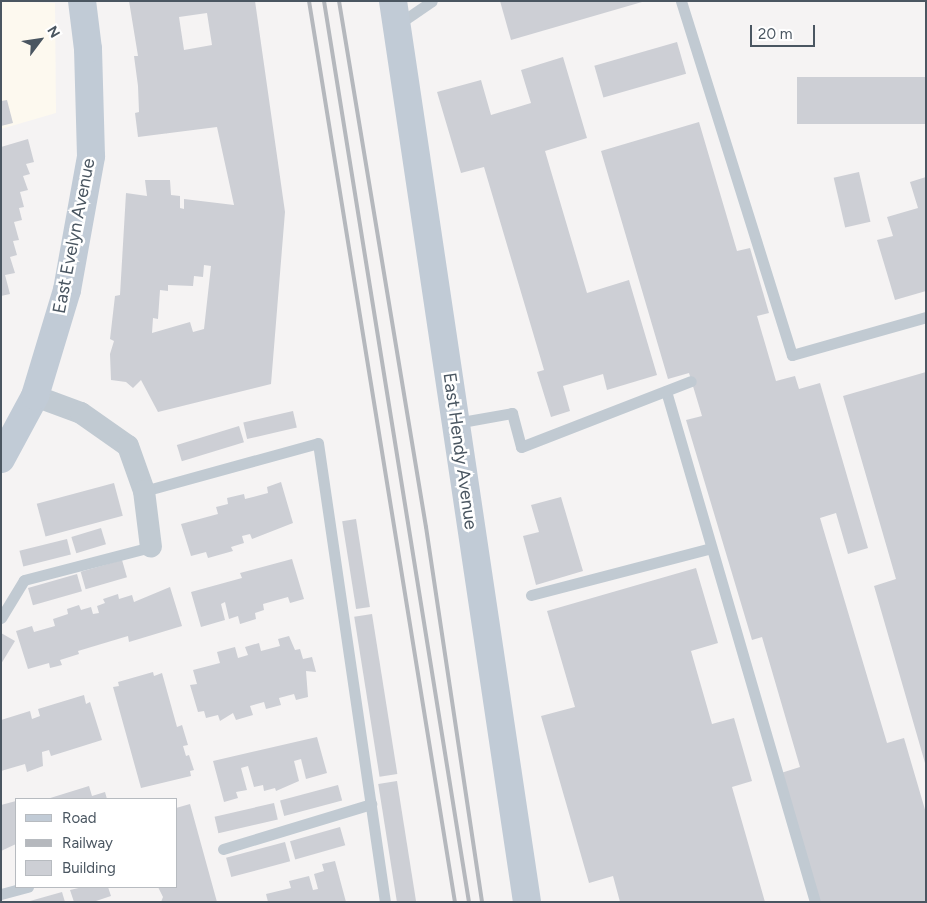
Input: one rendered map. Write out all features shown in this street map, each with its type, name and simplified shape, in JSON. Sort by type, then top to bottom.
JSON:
[{"type":"street","name":"East Evelyn Avenue","points":[[1,459],[35,396],[67,290],[91,156],[88,49],[82,1]]},
{"type":"street","name":"East Hendy Avenue","points":[[395,13],[527,902]]},
{"type":"street","points":[[35,396],[81,413],[128,446],[144,491],[151,547]]},
{"type":"lane","points":[[395,13],[432,1]]},
{"type":"lane","points":[[681,1],[792,355],[926,318]]},
{"type":"lane","points":[[456,423],[512,413],[521,448],[691,381]]},
{"type":"lane","points":[[666,391],[815,902]]},
{"type":"lane","points":[[144,491],[318,443],[385,902]]},
{"type":"lane","points":[[1,618],[24,580],[151,547]]},
{"type":"lane","points":[[531,596],[712,548]]},
{"type":"lane","points":[[223,849],[371,804]]},
{"type":"lane","points":[[1,894],[24,888]]},
{"type":"shaded area","points":[[1,1],[55,3],[56,113],[1,129]]},
{"type":"building","points":[[129,1],[255,1],[285,212],[271,384],[158,412],[141,380],[133,388],[126,382],[111,380],[110,354],[114,341],[110,339],[115,296],[120,295],[126,193],[147,196],[145,180],[170,180],[171,195],[180,196],[180,208],[184,209],[184,199],[234,205],[217,127],[138,137],[135,113],[139,112],[138,86],[134,56],[138,56]],"holes":[[[207,13],[212,45],[184,50],[179,17]],[[204,265],[211,266],[204,329],[193,332],[190,322],[152,333],[153,318],[158,319],[160,290],[168,291],[168,285],[193,286],[194,276],[203,277]]]},
{"type":"building","points":[[500,1],[642,1],[642,2],[511,40]]},
{"type":"building","points":[[677,42],[686,74],[603,97],[594,66]]},
{"type":"building","points":[[563,57],[587,138],[545,151],[587,293],[629,280],[657,375],[607,390],[603,374],[563,386],[570,411],[551,417],[537,372],[544,370],[484,167],[461,173],[437,92],[481,80],[491,115],[531,103],[521,70]]},
{"type":"building","points":[[797,77],[926,77],[926,124],[797,124]]},
{"type":"building","points":[[7,100],[13,123],[1,126],[1,101]]},
{"type":"building","points":[[699,122],[737,251],[750,248],[769,313],[757,316],[776,381],[795,376],[799,389],[820,383],[868,548],[848,554],[836,513],[820,518],[887,743],[904,738],[926,813],[926,902],[819,902],[781,773],[800,767],[762,637],[752,640],[686,420],[702,416],[689,373],[668,379],[601,151]]},
{"type":"building","points":[[28,139],[34,162],[26,164],[30,174],[23,176],[28,190],[20,192],[24,207],[19,208],[22,220],[14,222],[19,240],[13,241],[17,255],[10,257],[15,273],[5,275],[10,294],[1,296],[1,147]]},
{"type":"building","points":[[859,172],[870,222],[845,228],[834,178]]},
{"type":"building","points":[[926,177],[926,291],[895,300],[877,240],[893,236],[887,217],[918,208],[910,182]]},
{"type":"building","points":[[926,372],[925,763],[874,586],[896,579],[843,396]]},
{"type":"building","points":[[293,411],[297,428],[247,439],[243,422]]},
{"type":"building","points":[[239,426],[244,442],[182,461],[177,445]]},
{"type":"building","points":[[281,482],[293,523],[252,539],[250,534],[242,536],[244,543],[231,547],[233,551],[208,558],[206,552],[191,556],[181,524],[218,514],[216,507],[228,504],[227,498],[244,494],[245,499],[268,493],[267,487]]},
{"type":"building","points":[[114,483],[123,516],[46,537],[37,504]]},
{"type":"building","points":[[561,497],[583,571],[536,585],[523,536],[539,532],[531,505]]},
{"type":"building","points":[[356,519],[370,607],[356,609],[342,521]]},
{"type":"building","points":[[101,528],[106,544],[76,553],[71,537]]},
{"type":"building","points":[[67,539],[71,555],[23,566],[19,551]]},
{"type":"building","points":[[292,559],[304,599],[290,603],[288,597],[263,604],[264,610],[255,613],[256,619],[240,624],[238,616],[229,619],[225,602],[221,604],[225,620],[201,627],[191,592],[242,578],[240,573]]},
{"type":"building","points":[[122,560],[127,577],[86,589],[81,572]]},
{"type":"building","points":[[696,568],[718,643],[691,651],[712,724],[734,718],[752,781],[732,787],[765,902],[620,902],[613,876],[589,883],[541,716],[575,707],[547,611]]},
{"type":"building","points":[[77,574],[82,591],[33,605],[28,588]]},
{"type":"building","points":[[170,587],[182,626],[129,642],[128,636],[78,651],[79,654],[60,660],[62,665],[50,668],[49,663],[28,669],[16,631],[32,626],[34,632],[55,626],[53,619],[68,614],[67,609],[79,605],[81,610],[91,607],[93,614],[99,613],[97,606],[105,603],[103,599],[118,594],[119,599],[132,595],[134,602]]},
{"type":"building","points":[[372,614],[397,774],[380,777],[354,617]]},
{"type":"building","points":[[1,633],[15,641],[1,664]]},
{"type":"building","points":[[289,636],[295,650],[300,649],[303,659],[312,657],[316,672],[306,671],[308,697],[296,700],[294,694],[279,698],[281,705],[266,709],[264,702],[250,706],[253,715],[236,720],[233,713],[220,721],[218,715],[206,718],[204,711],[198,712],[190,685],[197,684],[193,670],[220,663],[217,652],[235,647],[238,658],[248,655],[245,647],[259,643],[261,651],[280,646],[278,639]]},
{"type":"building","points":[[153,672],[154,676],[162,673],[177,727],[182,725],[188,745],[183,746],[186,756],[189,755],[194,770],[190,771],[191,776],[141,788],[113,687],[119,686],[118,682]]},
{"type":"building","points":[[84,695],[86,704],[90,702],[102,740],[51,756],[49,750],[42,752],[43,766],[27,772],[25,764],[1,771],[1,720],[30,711],[32,719],[40,716],[38,709]]},
{"type":"building","points":[[317,737],[327,773],[306,779],[301,759],[294,761],[299,781],[276,791],[275,788],[264,791],[263,785],[254,787],[248,766],[241,768],[247,790],[236,792],[238,798],[224,802],[213,761]]},
{"type":"building","points":[[397,781],[416,902],[397,902],[378,784]]},
{"type":"building","points":[[338,785],[342,800],[284,816],[280,801]]},
{"type":"building","points":[[89,786],[92,796],[105,792],[107,798],[50,798]]},
{"type":"building","points":[[15,801],[15,844],[1,851],[1,805]]},
{"type":"building","points":[[274,803],[278,820],[218,833],[215,817]]},
{"type":"building","points":[[190,804],[217,902],[161,902],[163,897],[158,888],[178,888],[178,807]]},
{"type":"building","points":[[340,827],[345,845],[295,860],[290,841]]},
{"type":"building","points":[[285,842],[290,861],[231,877],[226,858]]},
{"type":"building","points":[[335,861],[346,902],[268,902],[266,894],[291,888],[289,881],[309,876],[313,890],[318,889],[314,874],[324,871],[322,864]]},
{"type":"building","points":[[79,888],[108,888],[111,896],[93,902],[74,902],[70,890]]},
{"type":"building","points":[[62,892],[65,902],[30,902],[30,901]]},
{"type":"railway","points":[[309,1],[455,902]]},
{"type":"railway","points":[[324,1],[469,902]]},
{"type":"railway","points":[[339,1],[426,527],[482,902]]}]
